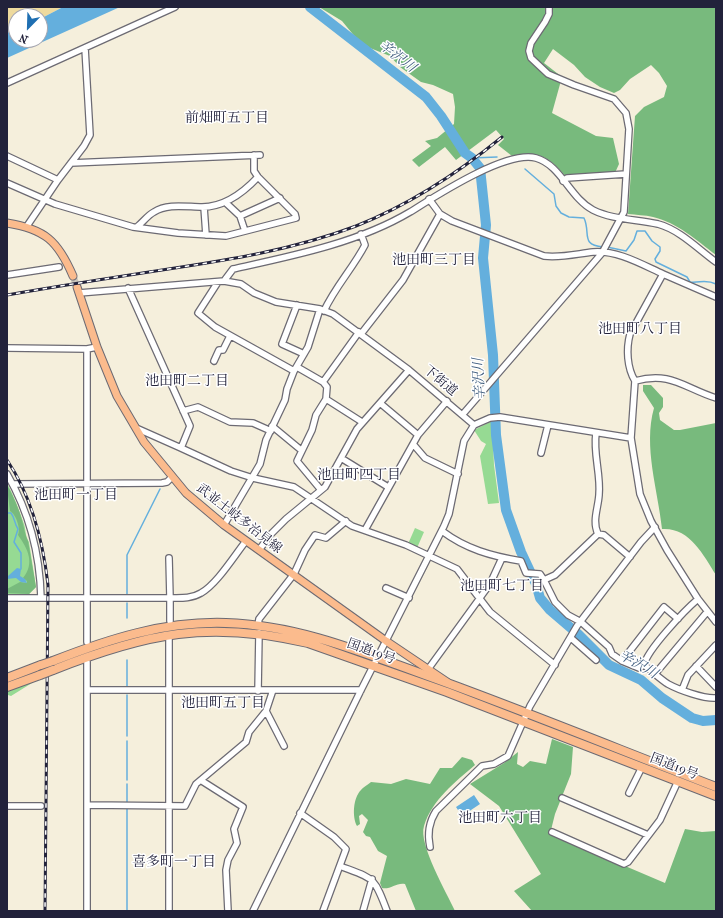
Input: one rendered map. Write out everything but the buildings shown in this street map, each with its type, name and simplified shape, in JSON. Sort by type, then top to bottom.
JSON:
[{"type":"highway","name":"国道19号","points":[[7,678],[104,642],[155,628],[224,623],[259,629],[305,634],[377,657],[451,684],[642,767],[716,796]]},
{"type":"highway","name":"国道19号","points":[[7,687],[99,652],[149,638],[205,631],[259,629],[308,643],[447,692],[525,717],[716,787]]},
{"type":"main road","points":[[7,223],[28,226],[52,240],[65,258],[73,276]]},
{"type":"main road","name":"武並土岐多治見線","points":[[78,290],[97,347],[117,396],[154,455],[172,477],[197,503],[224,525],[386,641],[429,668],[451,684]]},
{"type":"street","points":[[7,83],[174,7]]},
{"type":"street","points":[[463,414],[604,249],[622,217],[625,207],[628,121],[626,112],[618,102],[601,93],[574,86],[548,74],[530,58],[529,51],[531,44],[547,18],[549,7]]},
{"type":"street","points":[[28,226],[44,200],[90,135],[85,48]]},
{"type":"street","points":[[7,183],[44,200],[133,227],[138,226],[206,235],[226,236],[296,218],[295,214],[258,177],[254,171],[257,155],[71,162]]},
{"type":"street","points":[[7,156],[58,180]]},
{"type":"street","points":[[78,290],[224,281],[233,269],[296,255],[361,234],[393,221],[468,177],[514,159],[528,157],[536,158],[554,169],[579,199],[593,210],[602,214],[660,225],[679,234],[716,262]]},
{"type":"street","points":[[563,181],[567,178],[626,174]]},
{"type":"street","points":[[138,226],[154,211],[179,206],[204,207],[226,202],[239,196],[258,177]]},
{"type":"street","points":[[240,216],[280,198]]},
{"type":"street","points":[[429,199],[440,214],[544,256],[558,257],[604,249],[626,257],[716,297]]},
{"type":"street","points":[[226,202],[240,216],[245,231]]},
{"type":"street","points":[[204,207],[206,235]]},
{"type":"street","points":[[323,382],[403,280],[440,214]]},
{"type":"street","points":[[224,525],[260,464],[271,429],[285,400],[287,389],[304,354],[322,310],[341,285],[365,245],[361,234]]},
{"type":"street","points":[[7,275],[59,267]]},
{"type":"street","points":[[663,274],[630,334],[627,345],[632,376],[635,381],[631,438],[640,494],[655,527],[698,599],[716,622]]},
{"type":"street","name":"下街道","points":[[224,281],[241,284],[254,293],[276,302],[322,310],[360,333],[409,370],[463,414],[474,425]]},
{"type":"street","points":[[218,282],[198,313],[230,336],[323,382],[327,387],[326,399],[312,424],[312,430],[297,461],[321,490]]},
{"type":"street","points":[[128,288],[190,426],[181,448]]},
{"type":"street","points":[[297,305],[282,344],[304,354]]},
{"type":"street","points":[[214,361],[219,350],[223,350],[230,336]]},
{"type":"street","points":[[7,348],[87,349],[97,347]]},
{"type":"street","points":[[87,349],[87,642]]},
{"type":"street","points":[[259,550],[276,529],[328,483],[362,422],[409,370]]},
{"type":"street","points":[[635,381],[659,377],[670,379],[716,398]]},
{"type":"street","points":[[326,399],[362,422]]},
{"type":"street","points":[[365,530],[418,435],[447,401]]},
{"type":"street","points":[[380,403],[418,435]]},
{"type":"street","points":[[183,411],[198,407],[230,422],[253,423],[271,429],[301,450]]},
{"type":"street","points":[[253,911],[360,690],[409,598],[428,555],[442,531],[449,514],[464,441],[474,425],[490,418],[504,418],[631,438]]},
{"type":"street","points":[[541,453],[548,425]]},
{"type":"street","points":[[136,428],[231,471],[253,478],[294,487],[346,521],[365,530],[406,544],[457,569],[490,612],[555,665]]},
{"type":"street","points":[[596,433],[595,447],[600,481],[594,522],[598,534]]},
{"type":"street","points":[[413,444],[425,458],[458,474]]},
{"type":"street","points":[[341,458],[388,487]]},
{"type":"street","points":[[7,474],[13,484],[27,518],[35,546],[41,598]]},
{"type":"street","points":[[13,484],[162,483],[167,482],[172,477]]},
{"type":"street","points":[[258,691],[259,619],[294,574],[305,550],[315,535],[326,538],[346,521]]},
{"type":"street","points":[[430,847],[428,834],[431,820],[441,805],[482,766],[494,764],[508,756],[525,717],[579,624],[655,527]]},
{"type":"street","points":[[442,531],[465,546],[502,558],[521,561],[527,573],[539,574],[544,580],[554,602],[568,615],[609,647],[612,654],[622,661],[639,668],[644,665],[652,651],[678,619],[698,599]]},
{"type":"street","points":[[598,534],[604,535],[630,557]]},
{"type":"street","points":[[544,580],[555,576],[598,534]]},
{"type":"street","points":[[7,598],[186,598],[200,593],[211,584],[246,541]]},
{"type":"street","points":[[169,558],[170,621]]},
{"type":"street","points":[[429,668],[495,576],[502,558]]},
{"type":"street","points":[[386,588],[409,598]]},
{"type":"street","points":[[622,661],[664,607],[678,619]]},
{"type":"street","points":[[655,674],[707,612]]},
{"type":"street","points":[[571,637],[596,660]]},
{"type":"street","points":[[169,638],[169,911]]},
{"type":"street","points":[[682,690],[688,675],[716,644],[716,640]]},
{"type":"street","points":[[86,662],[87,911]]},
{"type":"street","points":[[644,665],[668,684],[702,696],[716,698]]},
{"type":"street","points":[[696,666],[716,687]]},
{"type":"street","points":[[87,690],[360,690]]},
{"type":"street","points":[[87,806],[185,806],[196,784],[202,781],[224,758],[246,742],[249,732],[266,711],[273,690]]},
{"type":"street","points":[[266,711],[284,746]]},
{"type":"street","points":[[629,793],[642,767]]},
{"type":"street","points":[[202,781],[243,807],[234,829],[236,843],[228,860],[226,870],[228,911]]},
{"type":"street","points":[[552,832],[624,864],[628,862],[660,820],[678,781]]},
{"type":"street","points":[[562,798],[648,836]]},
{"type":"street","points":[[7,806],[41,806]]},
{"type":"street","points":[[300,813],[344,845],[346,849],[323,911]]},
{"type":"street","points":[[340,866],[372,880],[379,889],[387,911]]},
{"type":"street","points":[[363,911],[372,880]]},
{"type":"green space","points":[[319,7],[716,7],[716,255],[671,223],[644,215],[628,214],[635,116],[644,107],[664,97],[667,86],[659,73],[651,65],[630,79],[620,90],[614,93],[600,87],[585,77],[574,65],[553,49],[544,63],[562,77],[552,113],[596,136],[613,138],[619,164],[614,175],[567,178],[555,165],[544,157],[530,154],[512,156],[498,145],[504,139],[496,130],[456,160],[445,147],[419,167],[412,160],[431,146],[425,141],[437,138],[454,124],[455,107],[453,94],[433,85],[421,82],[400,67],[390,56],[370,48],[356,38],[342,21]]},
{"type":"green space","points":[[643,385],[651,385],[663,398],[663,407],[659,413],[660,420],[674,430],[716,423],[716,575],[706,559],[688,537],[680,532],[662,529],[652,468],[650,438],[654,408],[643,391]]},
{"type":"green space","points":[[492,421],[494,465],[499,503],[488,504],[480,456],[486,444],[481,441],[474,430]]},
{"type":"green space","points":[[7,483],[25,526],[29,542],[36,587],[29,594],[7,594]]},
{"type":"green space","points":[[7,487],[9,488],[18,508],[28,541],[36,587],[29,594],[7,593],[7,589],[20,582],[27,583],[27,581],[23,578],[29,567],[29,556],[18,535],[19,529],[17,522],[14,515],[10,511]]},
{"type":"green space","points":[[415,528],[424,532],[417,548],[408,544]]},
{"type":"green space","points":[[40,678],[11,696],[8,695],[7,692]]},
{"type":"green space","points":[[552,739],[573,747],[571,774],[555,814],[550,834],[665,883],[685,829],[702,832],[716,831],[716,911],[532,911],[514,891],[541,874],[499,806],[470,784],[504,763],[518,752],[517,764],[523,767],[530,761],[546,764]]},
{"type":"green space","points":[[462,757],[472,760],[475,765],[452,785],[438,800],[424,826],[423,834],[429,856],[455,911],[416,911],[405,884],[382,888],[380,883],[387,856],[378,851],[370,837],[366,836],[363,832],[368,820],[362,814],[359,816],[360,824],[357,826],[354,818],[356,798],[358,793],[371,782],[391,784],[406,779],[430,784],[440,768],[452,768]]},
{"type":"sand","points":[[7,7],[63,7],[48,15],[48,8],[8,8],[7,33]]},
{"type":"water","points":[[63,7],[120,7],[48,39],[48,15]]},
{"type":"water","points":[[7,33],[8,48],[29,48],[7,58]]},
{"type":"water","points":[[17,568],[21,569],[20,576],[25,579],[27,583],[21,582],[16,578],[7,579],[8,576]]},
{"type":"water","points":[[474,795],[480,804],[462,816],[456,807]]},
{"type":"waterway","name":"辛沢川","points":[[310,7],[426,97],[441,116],[465,153],[472,158],[480,168],[486,225],[483,258],[493,355],[496,435],[506,510],[521,552],[536,584],[540,598],[550,610],[578,634],[609,665],[641,680],[662,698],[692,718],[703,721],[716,720]]},
{"type":"waterway","points":[[472,158],[497,157]]},
{"type":"waterway","points":[[525,169],[554,194],[556,206],[561,213],[569,217],[584,218],[589,241],[591,244],[603,247]]},
{"type":"waterway","points":[[607,247],[626,251],[634,240],[637,231],[645,231],[652,241],[660,247],[660,251],[655,259],[656,262],[687,277],[690,282],[706,281],[716,284]]},
{"type":"waterway","points":[[127,595],[127,555],[160,489]]},
{"type":"waterway","points":[[7,513],[11,513],[18,529],[14,542],[21,553],[21,569]]},
{"type":"waterway","points":[[127,603],[127,618]]},
{"type":"waterway","points":[[127,660],[127,688]]},
{"type":"waterway","points":[[127,695],[127,736]]},
{"type":"waterway","points":[[127,741],[127,780]]},
{"type":"waterway","points":[[127,784],[127,803]]},
{"type":"waterway","points":[[127,808],[127,911]]},
{"type":"tunnel","points":[[73,276],[77,287]]},
{"type":"railway","points":[[7,295],[236,258],[308,242],[376,218],[414,198],[468,163],[502,137]]},
{"type":"railway","points":[[7,460],[16,474],[30,504],[43,552],[48,585],[45,911]]},
{"type":"district","name":"前畑町五丁目","points":[[227,119]]},
{"type":"district","name":"池田町三丁目","points":[[434,261]]},
{"type":"district","name":"池田町八丁目","points":[[640,330]]},
{"type":"district","name":"池田町二丁目","points":[[187,382]]},
{"type":"district","name":"池田町四丁目","points":[[359,476]]},
{"type":"district","name":"池田町一丁目","points":[[76,496]]},
{"type":"district","name":"池田町七丁目","points":[[502,587]]},
{"type":"district","name":"池田町五丁目","points":[[223,704]]},
{"type":"district","name":"池田町六丁目","points":[[500,819]]},
{"type":"district","name":"喜多町一丁目","points":[[174,863]]}]
